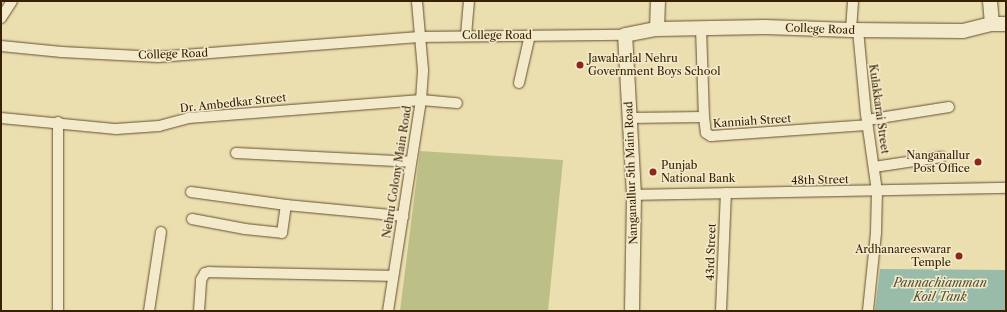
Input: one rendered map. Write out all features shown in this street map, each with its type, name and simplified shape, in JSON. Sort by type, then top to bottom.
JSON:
[{"type":"street","points":[[1,18],[12,1]]},
{"type":"street","name":"Nehru Colony Main Road","points":[[388,311],[421,100],[423,70],[417,1]]},
{"type":"street","points":[[466,35],[469,1]]},
{"type":"street","points":[[657,29],[658,1]]},
{"type":"street","name":"Kulakkarai Street","points":[[853,1],[855,30],[876,190],[876,233],[868,311]]},
{"type":"street","points":[[990,1],[992,24]]},
{"type":"street","name":"College Road","points":[[1,46],[62,52],[158,57],[419,37],[466,35],[625,35],[657,29],[765,27],[963,31],[992,24],[1006,24]]},
{"type":"street","points":[[701,28],[704,117]]},
{"type":"street","points":[[519,83],[530,35]]},
{"type":"street","name":"Nanganallur 5th Main Road","points":[[625,35],[634,195],[632,311]]},
{"type":"street","name":"Dr. Ambedkar Street","points":[[1,118],[58,122],[116,129],[159,126],[188,118],[421,100],[457,103]]},
{"type":"street","points":[[867,123],[949,107]]},
{"type":"street","name":"Kanniah Street","points":[[630,118],[704,117],[706,133],[711,136],[867,123]]},
{"type":"street","points":[[58,122],[58,311]]},
{"type":"street","points":[[236,153],[411,162]]},
{"type":"street","points":[[874,167],[941,157]]},
{"type":"street","name":"48th Street","points":[[634,195],[1006,188]]},
{"type":"street","points":[[191,192],[286,205],[403,216]]},
{"type":"street","name":"43rd Street","points":[[721,311],[726,193]]},
{"type":"street","points":[[192,220],[245,230],[282,233],[286,205]]},
{"type":"street","points":[[149,311],[161,232]]},
{"type":"street","points":[[199,311],[202,280],[205,273],[209,272],[393,276]]},
{"type":"green space","points":[[420,151],[563,160],[548,311],[400,311]]},
{"type":"water","name":"Pannachiamman Koil Tank","points":[[880,269],[1006,270],[1006,311],[875,311]]},
{"type":"place","name":"Jawaharlal Nehru Government Boys School","points":[[580,65]]},
{"type":"place","name":"Nanganallur Post Office","points":[[978,162]]},
{"type":"place","name":"Punjab National Bank","points":[[653,172]]},
{"type":"place","name":"Ardhanareeswarar Temple","points":[[959,256]]}]
